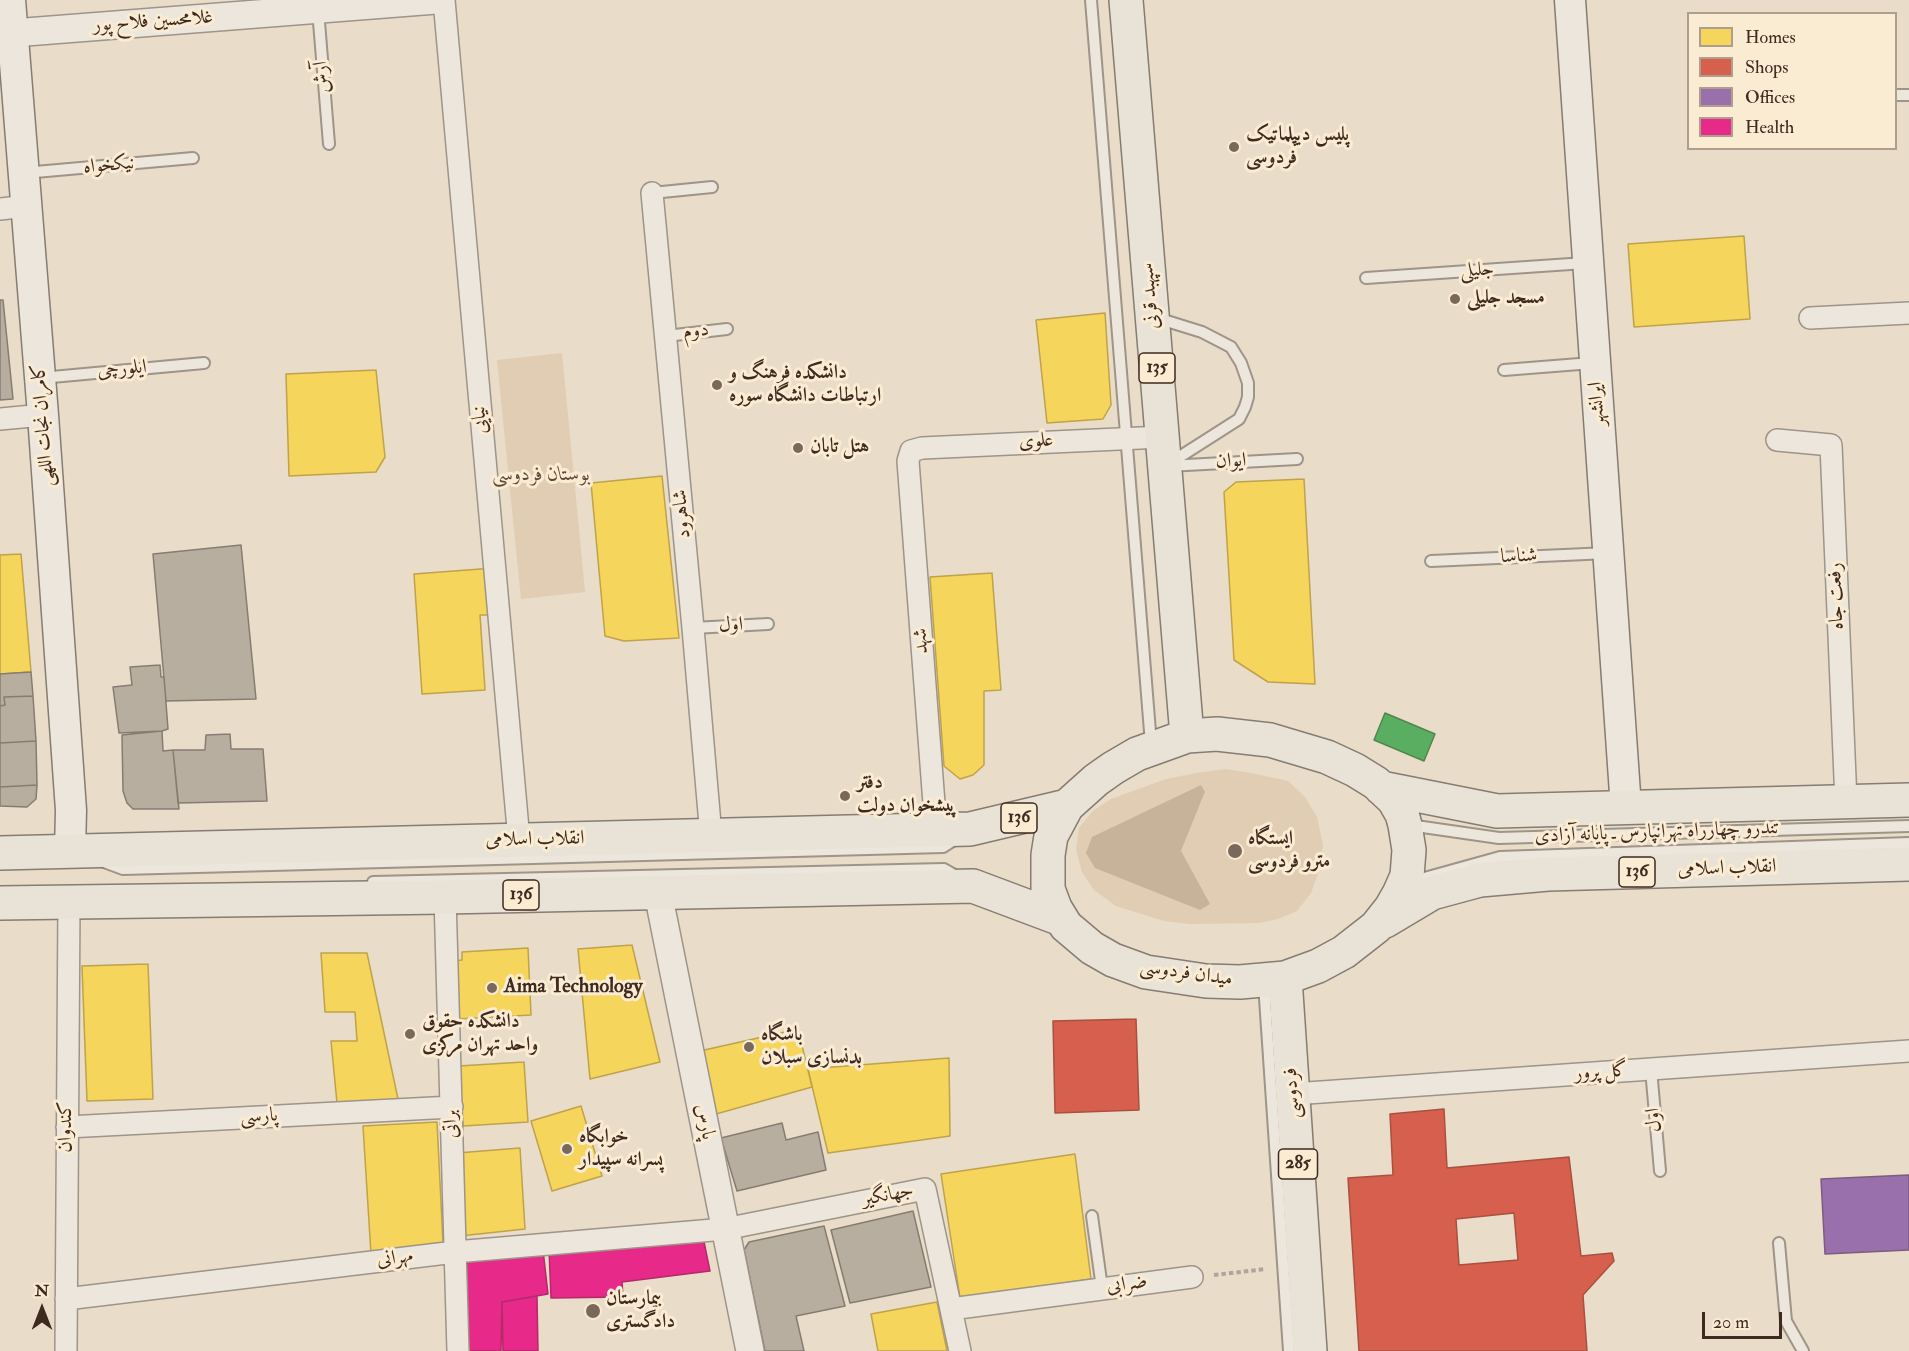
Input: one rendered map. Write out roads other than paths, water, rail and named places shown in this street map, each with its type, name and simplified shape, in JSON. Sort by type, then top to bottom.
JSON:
[{"type":"main road","name":"کامران نجات اللهی","points":[[10,0],[15,117],[24,173],[13,208],[40,378],[71,810],[70,851]]},
{"type":"main road","name":"سپهبد قرنی","points":[[1126,0],[1187,736]]},
{"type":"main road","name":"ایرانشهر","points":[[1570,0],[1626,808]]},
{"type":"main road","name":"میدان فردوسی","points":[[1227,735],[1270,740],[1290,745],[1348,766],[1381,788],[1397,805],[1406,825],[1409,850],[1404,883],[1391,908],[1376,927],[1359,941],[1318,966],[1274,979],[1240,982],[1206,981],[1146,972],[1098,952],[1079,938],[1061,920],[1048,890],[1047,860],[1051,836],[1067,806],[1113,768],[1152,748],[1187,736],[1227,735]]},
{"type":"main road","points":[[1381,788],[1497,811],[1909,800]]},
{"type":"main road","name":"انقلاب اسلامی","points":[[0,853],[970,830],[1067,806]]},
{"type":"main road","points":[[69,902],[70,851]]},
{"type":"main road","name":"انقلاب اسلامی","points":[[1376,927],[1432,893],[1480,880],[1560,874],[1909,864]]},
{"type":"main road","name":"136","points":[[0,903],[973,886],[1061,920]]},
{"type":"main road","name":"فردوسی","points":[[1274,979],[1293,1094],[1310,1351]]},
{"type":"street","name":"غلامحسین فلاح‌ پور","points":[[13,33],[436,0]]},
{"type":"street","name":"نیایی","points":[[444,0],[519,840]]},
{"type":"street","name":"شاهرود","points":[[652,193],[711,836]]},
{"type":"street","points":[[1810,318],[1909,313]]},
{"type":"street","points":[[0,419],[43,415]]},
{"type":"street","name":"علوی","points":[[911,451],[922,448],[1125,438],[1164,452]]},
{"type":"street","name":"رفعت جاه","points":[[1777,440],[1831,445],[1846,802]]},
{"type":"street","name":"شهد","points":[[911,451],[908,461],[936,830]]},
{"type":"street","name":"پارس","points":[[658,892],[750,1351]]},
{"type":"street","name":"براتی","points":[[446,897],[458,1351]]},
{"type":"street","name":"کندوان","points":[[66,1351],[69,902]]},
{"type":"street","name":"گل پرور","points":[[1293,1094],[1909,1051]]},
{"type":"street","name":"پارسی","points":[[67,1127],[452,1107]]},
{"type":"street","name":"جهانگیر","points":[[725,1229],[925,1189],[960,1351]]},
{"type":"street","name":"مهرانی","points":[[66,1299],[455,1252],[725,1229]]},
{"type":"street","name":"ضرابی","points":[[951,1309],[1192,1277]]},
{"type":"lane","points":[[1091,0],[1152,748]]},
{"type":"lane","name":"آرش","points":[[318,9],[329,144]]},
{"type":"lane","name":"نیکخواه","points":[[24,173],[194,158]]},
{"type":"lane","points":[[652,193],[712,187]]},
{"type":"lane","name":"جلیلی","points":[[1366,278],[1588,263]]},
{"type":"lane","points":[[1152,317],[1202,332],[1231,347],[1241,363],[1248,383],[1248,396],[1239,419],[1164,452]]},
{"type":"lane","name":"دوم","points":[[666,336],[727,328]]},
{"type":"lane","name":"ایلورچی","points":[[40,378],[204,363]]},
{"type":"lane","points":[[1504,370],[1595,363]]},
{"type":"lane","name":"ایوان","points":[[1164,452],[1297,459]]},
{"type":"lane","name":"شناسا","points":[[1431,561],[1608,553]]},
{"type":"lane","name":"اول","points":[[693,628],[768,624]]},
{"type":"lane","name":"تندرو چهارراه تهرانپارس ـ پایانه آزادی","points":[[1406,825],[1499,838],[1909,826]]},
{"type":"lane","points":[[70,851],[123,869],[943,847],[970,830]]},
{"type":"lane","points":[[1404,883],[1500,857],[1909,843]]},
{"type":"lane","points":[[361,882],[944,869],[973,886]]},
{"type":"lane","points":[[69,902],[112,890]]},
{"type":"lane","name":"فردوسی","points":[[1274,979],[1283,1267],[1288,1351]]},
{"type":"lane","name":"اول","points":[[1651,1069],[1660,1172]]},
{"type":"lane","points":[[1092,1216],[1102,1288]]},
{"type":"lane","points":[[1779,1243],[1786,1321],[1803,1351]]},
{"type":"place","name":"پلیس دیپلماتیک فردوسی","points":[[1234,147]]},
{"type":"place","name":"مسجد جلیلی","points":[[1455,299]]},
{"type":"place","name":"دانشکده فرهنگ و ارتباطات دانشگاه سوره","points":[[717,385]]},
{"type":"place","name":"هتل تابان","points":[[798,448]]},
{"type":"place","name":"دفتر پیشخوان دولت","points":[[845,796]]},
{"type":"place","name":"ایستگاه مترو فردوسی","points":[[1235,851]]},
{"type":"place","name":"Aima Technology","points":[[492,988]]},
{"type":"place","name":"دانشکده حقوق واحد تهران مرکزی","points":[[410,1034]]},
{"type":"place","name":"باشگاه بدنسازی سبلان","points":[[749,1047]]},
{"type":"place","name":"خوابگاه پسرانه سپیدار","points":[[567,1149]]},
{"type":"place","name":"بیمارستان دادگستری","points":[[593,1311]]},
{"type":"park label","name":"بوستان فردوسی","points":[[541,476]]}]
